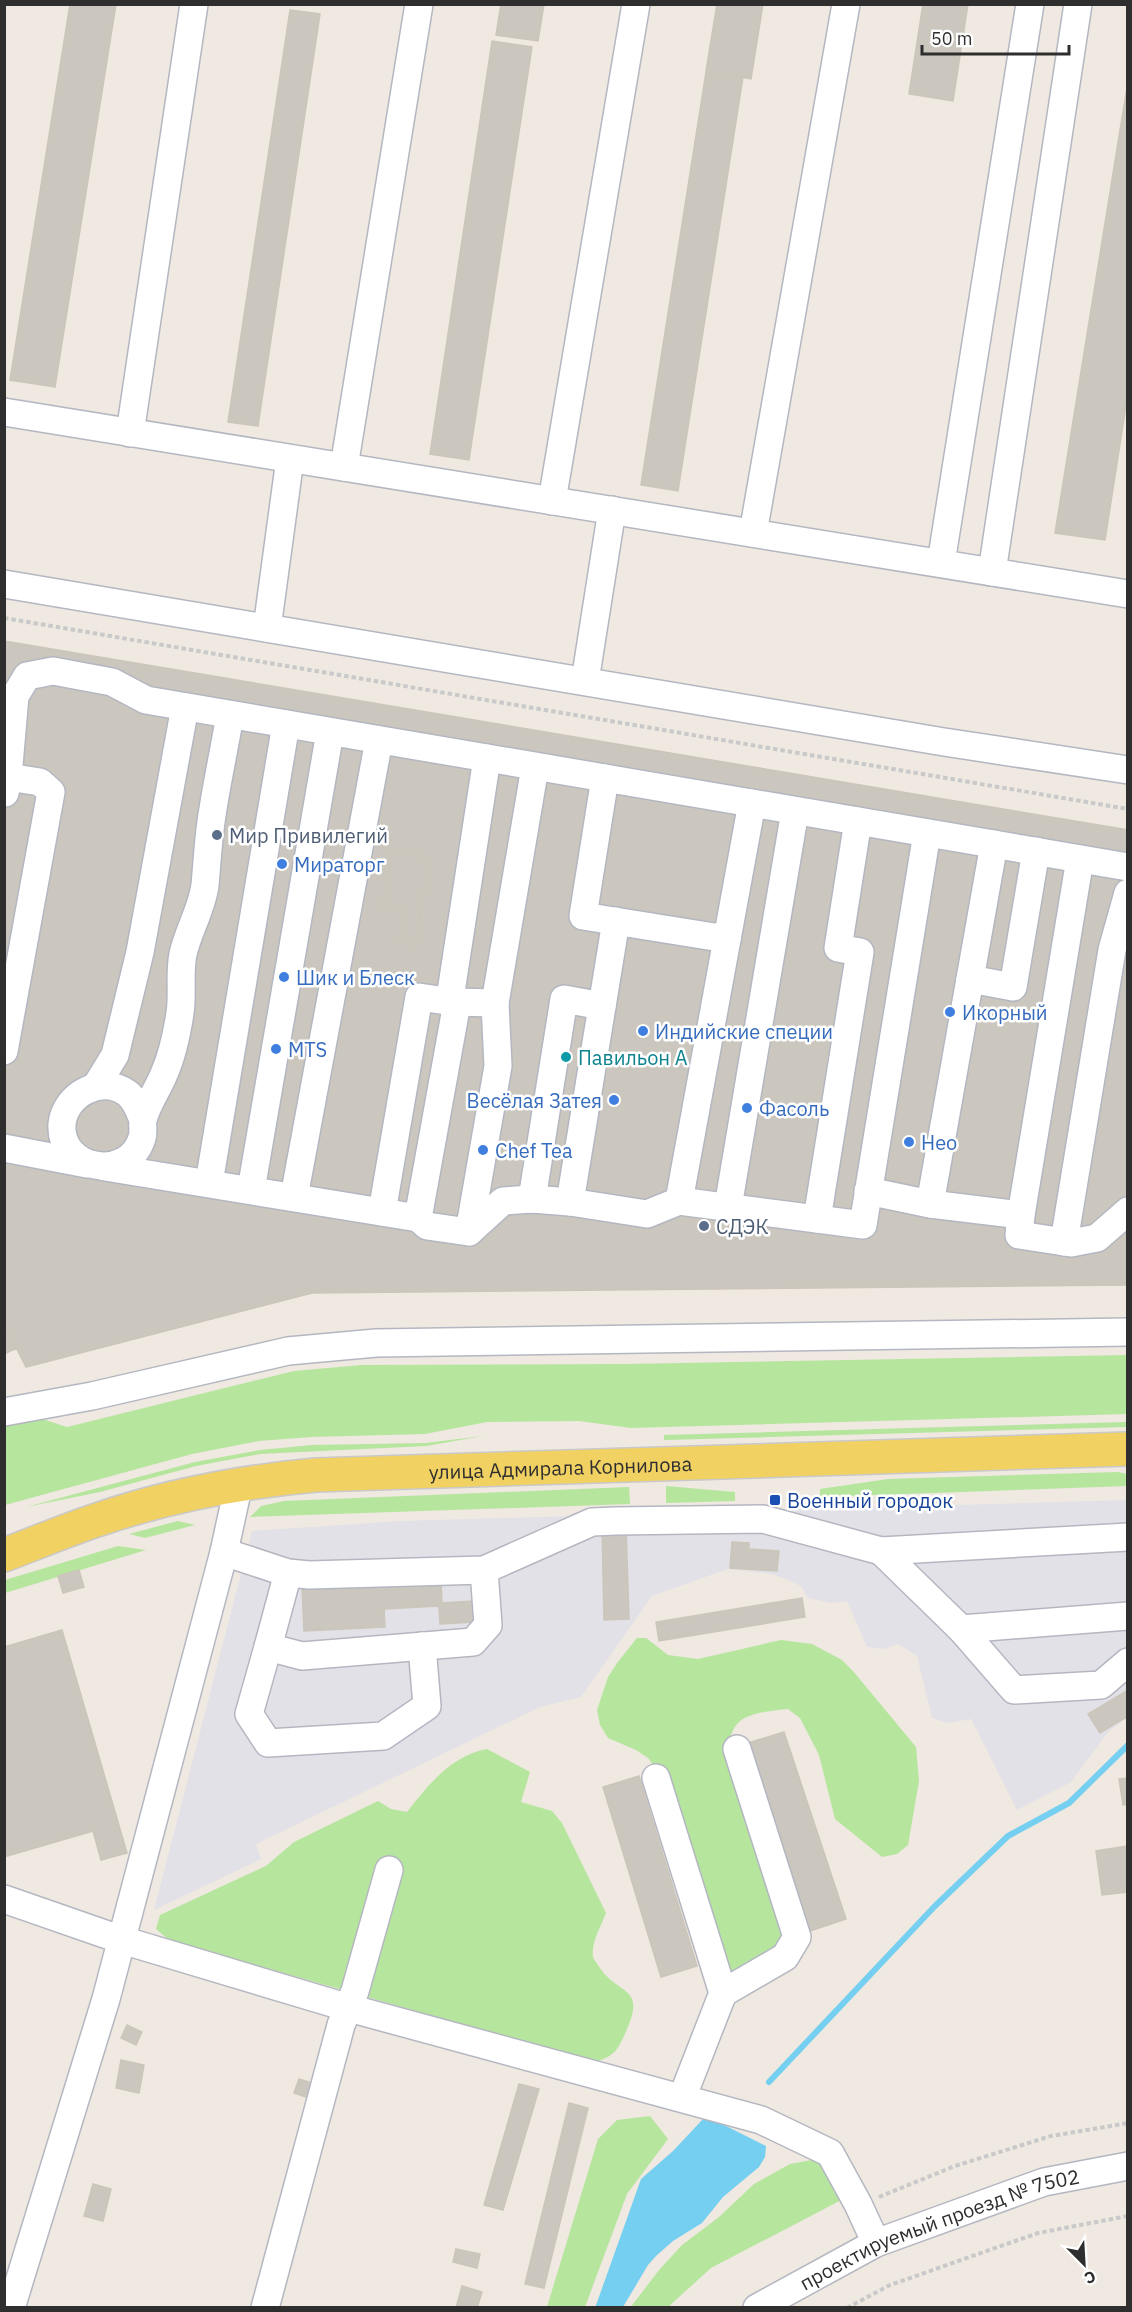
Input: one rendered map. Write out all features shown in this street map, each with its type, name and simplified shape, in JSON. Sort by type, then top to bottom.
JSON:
[{"type":"main road","name":"улица Адмирала Корнилова","points":[[4,1555],[90,1522],[165,1500],[239,1483],[316,1475],[1128,1449]]},
{"type":"main road","points":[[4,1539],[90,1522]]},
{"type":"street","points":[[130,433],[194,4]]},
{"type":"street","points":[[344,467],[419,4]]},
{"type":"street","points":[[552,501],[636,4]]},
{"type":"street","points":[[753,533],[846,4]]},
{"type":"street","points":[[941,563],[1029,4]]},
{"type":"street","points":[[992,572],[1078,4]]},
{"type":"street","points":[[4,412],[1128,594]]},
{"type":"street","points":[[267,628],[290,459]]},
{"type":"street","points":[[585,681],[612,510]]},
{"type":"street","points":[[4,584],[944,742],[1128,770]]},
{"type":"street","points":[[4,1051],[51,792],[40,782],[6,785],[15,696],[27,676],[53,670],[112,682],[146,700],[184,707],[1128,867]]},
{"type":"street","points":[[96,1086],[115,1055],[140,952],[184,707]]},
{"type":"street","points":[[170,1176],[151,1161],[143,1128],[138,1105],[127,1093],[112,1087],[96,1086],[73,1100],[67,1107],[62,1125],[65,1141],[74,1155],[97,1166],[122,1163],[135,1152],[143,1128],[165,1072],[180,1012],[183,955],[204,889],[211,823],[230,715]]},
{"type":"street","points":[[208,1183],[286,724]]},
{"type":"street","points":[[251,1190],[330,732]]},
{"type":"street","points":[[294,1197],[380,740]]},
{"type":"street","points":[[418,1218],[455,1014],[451,992],[487,758]]},
{"type":"street","points":[[469,1232],[498,1066],[495,1003],[535,767]]},
{"type":"street","points":[[605,778],[583,916],[727,939]]},
{"type":"street","points":[[679,1201],[752,803]]},
{"type":"street","points":[[728,1207],[795,810]]},
{"type":"street","points":[[817,1220],[860,952],[838,948],[858,821]]},
{"type":"street","points":[[469,1232],[502,1201],[532,1199],[570,1202],[647,1214],[679,1201],[863,1225],[927,833]]},
{"type":"street","points":[[930,1204],[994,844]]},
{"type":"street","points":[[970,979],[1013,987],[1036,851]]},
{"type":"street","points":[[1080,859],[1018,1235],[1071,1243],[1096,1238],[1128,1210]]},
{"type":"street","points":[[1064,1242],[1112,950],[1128,892]]},
{"type":"street","points":[[570,1202],[616,921]]},
{"type":"street","points":[[382,1212],[419,997],[453,1002],[495,1003]]},
{"type":"street","points":[[532,1199],[564,999],[602,1006]]},
{"type":"street","points":[[10,1148],[62,1125]]},
{"type":"street","points":[[10,1148],[97,1166],[170,1176],[418,1218],[427,1226],[469,1232]]},
{"type":"street","points":[[868,1191],[930,1204],[1021,1215]]},
{"type":"street","points":[[4,1412],[92,1396],[288,1351],[376,1343],[1128,1332]]},
{"type":"street","points":[[11,2307],[106,1998],[224,1552],[239,1483]]},
{"type":"street","points":[[224,1552],[288,1573],[309,1575],[484,1570],[592,1522],[763,1519],[881,1551],[1128,1537]]},
{"type":"street","points":[[881,1551],[961,1629],[1014,1689],[1101,1685],[1128,1662]]},
{"type":"street","points":[[268,1647],[302,1656],[473,1642],[488,1625],[484,1570]]},
{"type":"street","points":[[288,1573],[249,1714],[268,1743],[383,1736],[427,1706],[422,1646]]},
{"type":"street","points":[[961,1629],[1128,1616]]},
{"type":"street","points":[[682,2098],[723,1993],[785,1957],[797,1937],[737,1749]]},
{"type":"street","points":[[656,1778],[723,1993]]},
{"type":"street","points":[[265,2307],[341,2025],[355,1991],[389,1870]]},
{"type":"street","points":[[4,1899],[122,1940],[349,2008],[761,2120],[830,2153],[876,2243]]},
{"type":"street","name":"проектируемый проезд № 7502","points":[[757,2307],[876,2243],[1044,2182],[1128,2166]]},
{"type":"path","points":[[4,618],[1128,809]]},
{"type":"path","points":[[876,2198],[955,2166],[1051,2136],[1128,2123]]},
{"type":"path","points":[[847,2307],[890,2285],[1038,2233],[1128,2216]]},
{"type":"shaded area","points":[[1127,1500],[1127,1718],[1109,1731],[1071,1782],[1017,1810],[971,1719],[947,1723],[932,1718],[917,1656],[898,1644],[884,1649],[867,1647],[847,1601],[831,1603],[808,1598],[801,1586],[773,1574],[728,1569],[652,1596],[581,1697],[540,1707],[256,1844],[261,1859],[154,1910],[252,1531],[401,1521]]},
{"type":"green space","points":[[1127,1355],[1127,1414],[631,1428],[579,1421],[487,1422],[425,1434],[311,1437],[259,1441],[192,1454],[5,1505],[5,1425],[39,1418],[67,1427],[294,1371],[362,1365],[625,1364]]},
{"type":"green space","points":[[1127,1422],[1127,1427],[664,1440],[664,1435]]},
{"type":"green space","points":[[483,1436],[426,1446],[260,1454],[196,1466],[100,1492],[26,1507],[195,1462],[260,1450],[312,1445],[426,1443]]},
{"type":"green space","points":[[1118,1472],[1127,1474],[1127,1486],[820,1497],[820,1489],[888,1479]]},
{"type":"green space","points":[[666,1486],[735,1492],[735,1501],[666,1503]]},
{"type":"green space","points":[[629,1487],[630,1504],[250,1517],[261,1506],[284,1501]]},
{"type":"green space","points":[[178,1521],[195,1525],[145,1538],[129,1534]]},
{"type":"green space","points":[[118,1546],[146,1550],[5,1593],[5,1580]]},
{"type":"green space","points":[[637,1638],[646,1638],[668,1655],[698,1659],[781,1640],[812,1644],[842,1660],[916,1747],[919,1781],[908,1845],[897,1854],[882,1857],[835,1819],[819,1755],[800,1718],[788,1709],[776,1710],[748,1717],[736,1725],[727,1745],[788,1939],[727,1977],[667,1783],[648,1758],[608,1738],[600,1725],[597,1710],[608,1677]]},
{"type":"green space","points":[[487,1749],[530,1772],[521,1802],[552,1811],[562,1823],[606,1913],[595,1940],[593,1957],[606,1975],[628,1993],[633,2007],[624,2036],[616,2050],[609,2056],[594,2062],[169,1940],[156,1929],[160,1915],[266,1866],[294,1842],[378,1801],[391,1809],[407,1812],[432,1782],[452,1764],[474,1752]]},
{"type":"green space","points":[[650,2116],[668,2139],[627,2194],[585,2307],[547,2307],[598,2139],[617,2120]]},
{"type":"green space","points":[[817,2159],[847,2197],[711,2268],[668,2307],[630,2308],[659,2270],[682,2245],[719,2217],[754,2184],[790,2164]]},
{"type":"water","points":[[703,2119],[714,2120],[766,2146],[765,2157],[759,2167],[723,2197],[702,2223],[673,2241],[656,2256],[648,2265],[623,2307],[595,2308],[641,2179],[673,2151]]},
{"type":"building","points":[[70,4],[116,4],[55,387],[10,380]]},
{"type":"building","points":[[501,4],[544,4],[538,41],[496,35]]},
{"type":"building","points":[[717,4],[763,4],[751,79],[706,71]]},
{"type":"building","points":[[923,4],[968,4],[953,101],[909,94]]},
{"type":"building","points":[[290,10],[320,14],[258,426],[228,422]]},
{"type":"building","points":[[492,41],[532,47],[469,460],[430,454]]},
{"type":"building","points":[[706,72],[743,77],[678,491],[641,485]]},
{"type":"building","points":[[1128,82],[1128,125],[1121,124]]},
{"type":"building","points":[[1121,124],[1128,125],[1128,393],[1105,540],[1055,533]]},
{"type":"building","name":"Павильон А","points":[[4,641],[1128,830],[1128,1285],[312,1293],[26,1367],[4,1323]]},
{"type":"building","points":[[392,851],[430,858],[415,945],[399,942],[404,911],[383,907]]},
{"type":"building","points":[[4,1323],[17,1348],[4,1354]]},
{"type":"building","points":[[626,1525],[629,1619],[604,1620],[602,1526]]},
{"type":"building","points":[[732,1542],[749,1543],[749,1549],[779,1551],[777,1571],[730,1568]]},
{"type":"building","points":[[79,1570],[84,1587],[63,1593],[58,1576]]},
{"type":"building","points":[[441,1580],[442,1603],[473,1601],[474,1622],[440,1624],[439,1606],[384,1609],[385,1627],[304,1631],[302,1588]]},
{"type":"building","points":[[802,1598],[805,1617],[659,1641],[656,1622]]},
{"type":"building","points":[[62,1630],[127,1853],[101,1860],[93,1831],[4,1857],[4,1647]]},
{"type":"building","points":[[1128,1690],[1128,1716],[1100,1733],[1088,1714]]},
{"type":"building","points":[[784,1732],[846,1919],[807,1932],[745,1744]]},
{"type":"building","points":[[639,1776],[697,1966],[661,1977],[603,1787]]},
{"type":"building","points":[[1128,1778],[1128,1804],[1123,1805],[1119,1779]]},
{"type":"building","points":[[1128,1846],[1128,1892],[1102,1895],[1096,1851]]},
{"type":"building","points":[[127,2025],[142,2032],[136,2045],[121,2038]]},
{"type":"building","points":[[121,2060],[144,2065],[139,2093],[116,2088]]},
{"type":"building","points":[[299,2079],[318,2085],[312,2099],[294,2093]]},
{"type":"building","points":[[519,2084],[539,2089],[503,2210],[484,2205]]},
{"type":"building","points":[[569,2103],[588,2108],[544,2288],[525,2284]]},
{"type":"building","points":[[93,2184],[111,2189],[103,2221],[84,2216]]},
{"type":"building","points":[[456,2249],[480,2254],[477,2268],[453,2262]]},
{"type":"building","points":[[462,2286],[482,2292],[477,2308],[456,2308]]},
{"type":"waterway","points":[[769,2082],[934,1907],[1008,1836],[1069,1803],[1128,1745]]},
{"type":"place","name":"Мир Привилегий","points":[[217,835]]},
{"type":"place","name":"Мираторг","points":[[282,864]]},
{"type":"place","name":"Шик и Блеск","points":[[284,977]]},
{"type":"place","name":"Икорный","points":[[950,1012]]},
{"type":"place","name":"Индийские специи","points":[[643,1031]]},
{"type":"place","name":"MTS","points":[[276,1049]]},
{"type":"place","name":"Павильон А","points":[[566,1057]]},
{"type":"place","name":"Весёлая Затея","points":[[614,1100]]},
{"type":"place","name":"Фасоль","points":[[747,1108]]},
{"type":"place","name":"Нео","points":[[909,1142]]},
{"type":"place","name":"Chef Tea","points":[[483,1150]]},
{"type":"place","name":"СДЭК","points":[[704,1226]]},
{"type":"place","name":"Военный городок","points":[[775,1500]]}]
